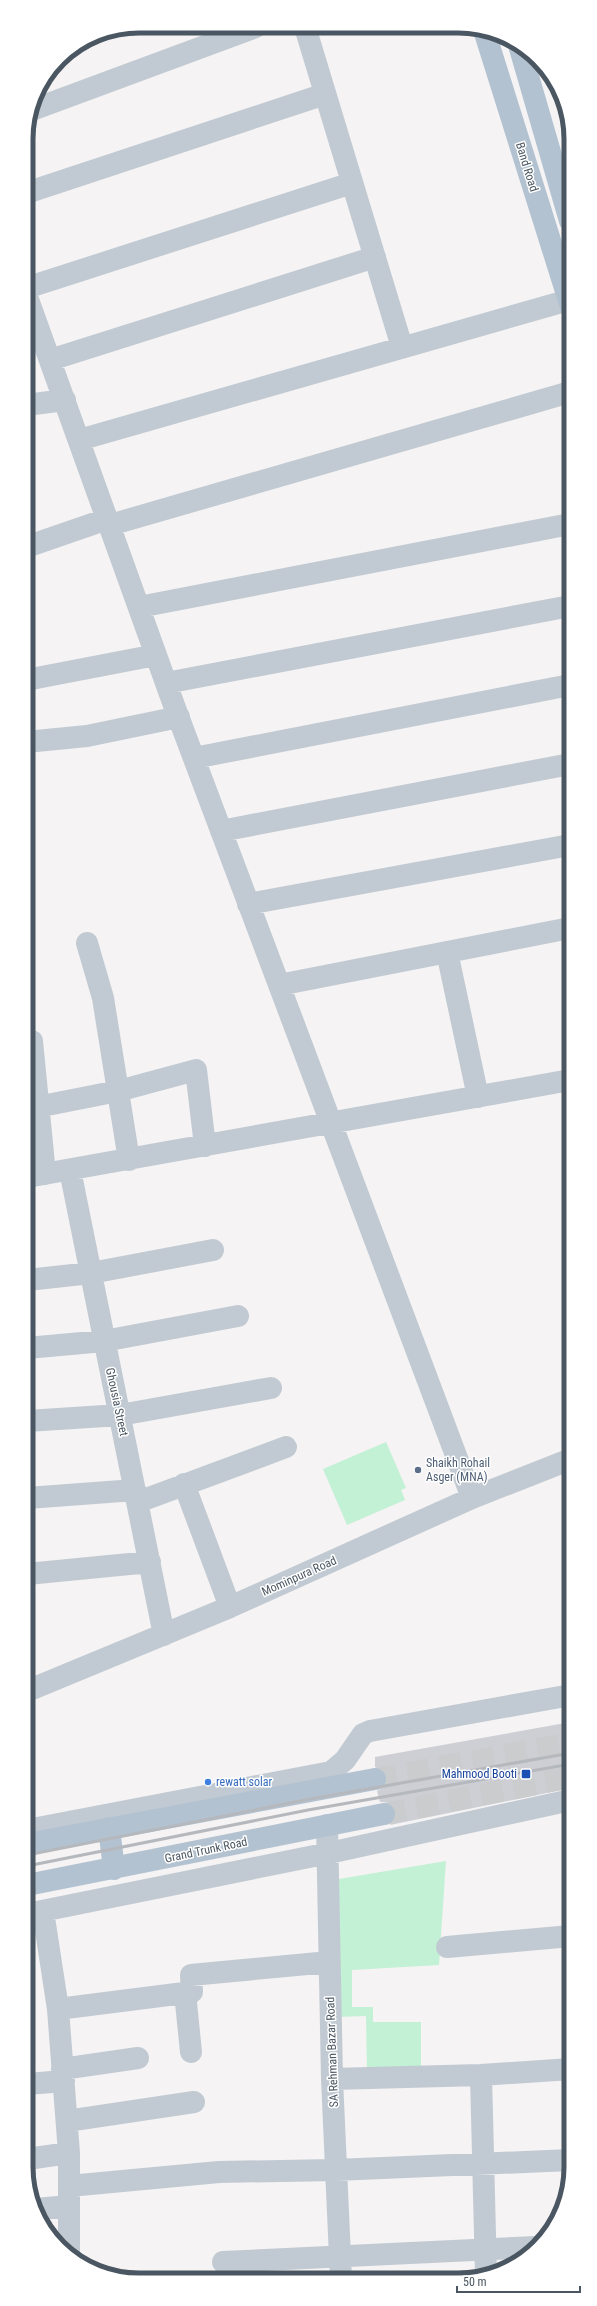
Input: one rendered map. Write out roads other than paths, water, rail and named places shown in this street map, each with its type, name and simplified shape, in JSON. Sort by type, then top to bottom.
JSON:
[{"type":"main road","name":"Band Road","points":[[486,37],[564,283]]},
{"type":"main road","points":[[521,54],[564,201]]},
{"type":"main road","points":[[33,1843],[375,1779]]},
{"type":"main road","name":"Grand Trunk Road","points":[[33,1884],[114,1869],[384,1814]]},
{"type":"main road","points":[[109,1828],[114,1869]]},
{"type":"street","points":[[38,108],[240,33]]},
{"type":"street","points":[[307,33],[402,347]]},
{"type":"street","points":[[33,191],[325,94]]},
{"type":"street","points":[[33,286],[352,183]]},
{"type":"street","points":[[50,360],[374,257]]},
{"type":"street","points":[[79,440],[402,347],[564,304]]},
{"type":"street","points":[[33,322],[50,360],[65,400],[166,683],[472,1498]]},
{"type":"street","points":[[33,545],[109,522],[564,394]]},
{"type":"street","points":[[33,404],[65,400]]},
{"type":"street","points":[[139,607],[564,525]]},
{"type":"street","points":[[166,683],[564,607]]},
{"type":"street","points":[[33,679],[156,655]]},
{"type":"street","points":[[194,758],[564,686]]},
{"type":"street","points":[[33,741],[87,736],[179,717]]},
{"type":"street","points":[[221,831],[564,765]]},
{"type":"street","points":[[248,904],[564,846]]},
{"type":"street","points":[[279,985],[564,929]]},
{"type":"street","points":[[87,943],[102,998],[129,1160]]},
{"type":"street","points":[[447,952],[478,1097]]},
{"type":"street","points":[[33,1108],[118,1091],[196,1070],[205,1146]]},
{"type":"street","points":[[33,1125],[36,1176],[564,1081]]},
{"type":"street","name":"Ghousia Street","points":[[70,1170],[164,1635]]},
{"type":"street","points":[[33,1279],[91,1273],[213,1250]]},
{"type":"street","points":[[33,1347],[104,1340],[238,1316]]},
{"type":"street","points":[[33,1421],[120,1415],[271,1388]]},
{"type":"street","points":[[33,1498],[136,1496],[184,1484],[286,1446]]},
{"type":"street","name":"Mominpura Road","points":[[33,1689],[230,1607],[472,1498],[564,1462]]},
{"type":"street","points":[[184,1484],[230,1607]]},
{"type":"street","points":[[33,1573],[150,1562]]},
{"type":"street","points":[[33,1829],[331,1772],[345,1760],[359,1739],[370,1731],[564,1696]]},
{"type":"street","points":[[69,2246],[69,2153],[58,2008],[35,1912],[329,1853],[564,1802]]},
{"type":"street","name":"SA Rehman Bazar Road","points":[[327,1825],[329,1853],[329,1962],[332,2079],[341,2273]]},
{"type":"street","points":[[447,1947],[564,1937]]},
{"type":"street","points":[[58,2008],[192,1992],[191,1975],[329,1962]]},
{"type":"street","points":[[185,1993],[192,2052]]},
{"type":"street","points":[[33,2082],[138,2058]]},
{"type":"street","points":[[332,2079],[481,2075],[564,2069]]},
{"type":"street","points":[[481,2075],[485,2164],[486,2269]]},
{"type":"street","points":[[67,2121],[194,2102]]},
{"type":"street","points":[[33,2158],[69,2153]]},
{"type":"street","points":[[41,2207],[69,2196],[219,2172],[336,2170],[564,2160]]},
{"type":"street","points":[[223,2262],[527,2247]]},
{"type":"tunnel","points":[[375,1779],[564,1744]]},
{"type":"tunnel","points":[[384,1814],[564,1778]]},
{"type":"railway","points":[[33,1854],[305,1800],[564,1754]]},
{"type":"railway","points":[[33,1865],[308,1810],[564,1765]]},
{"type":"place","name":"Shaikh Rohail Asger (MNA)","points":[[418,1470]]},
{"type":"place","name":"Mahmood Booti","points":[[526,1774]]},
{"type":"place","name":"rewatt solar","points":[[208,1782]]}]
